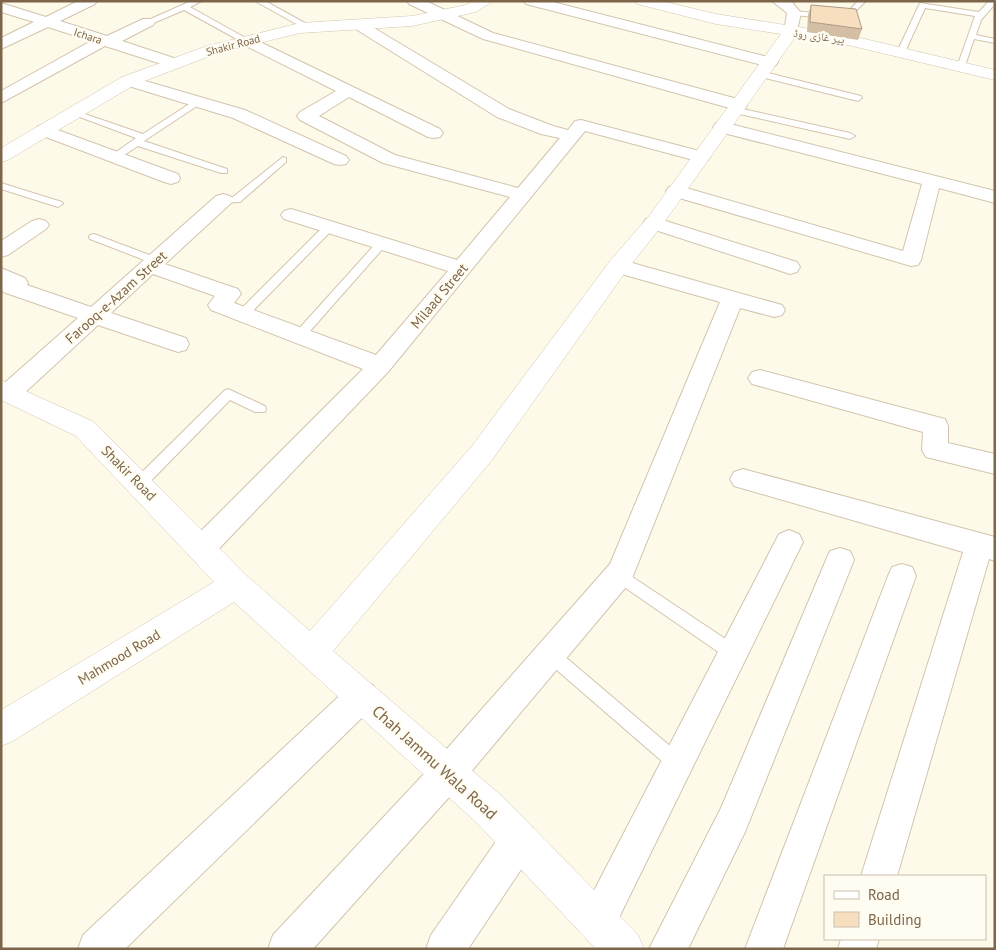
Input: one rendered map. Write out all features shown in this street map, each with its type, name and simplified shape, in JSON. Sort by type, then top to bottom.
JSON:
[{"type":"street","points":[[1,44],[90,1]]},
{"type":"street","points":[[414,1],[445,14],[488,36],[732,114],[932,181],[995,197]]},
{"type":"street","name":"Shakir Road","points":[[1,156],[128,81],[213,49],[310,28],[412,21],[472,9],[486,1]]},
{"type":"street","points":[[531,1],[765,68]]},
{"type":"street","name":"پیر غازی روڈ","points":[[642,1],[716,19],[792,22],[848,40],[995,75]]},
{"type":"street","points":[[312,652],[482,453],[618,266],[653,223],[765,68],[792,22],[789,6],[779,1]]},
{"type":"street","name":"Ichara","points":[[1,7],[174,63]]},
{"type":"street","points":[[1,98],[105,42],[148,22]]},
{"type":"street","points":[[359,25],[503,114],[547,130],[572,136]]},
{"type":"street","points":[[246,41],[434,133]]},
{"type":"street","points":[[128,81],[239,114],[340,160]]},
{"type":"street","points":[[348,91],[306,116],[389,159],[523,195]]},
{"type":"street","name":"Milaad Street","points":[[202,548],[380,366],[581,125],[701,157]]},
{"type":"street","points":[[44,130],[171,178]]},
{"type":"street","points":[[676,191],[911,260],[932,181]]},
{"type":"street","name":"Farooq-e-Azam Street","points":[[5,391],[96,315],[223,200]]},
{"type":"street","points":[[290,215],[462,268]]},
{"type":"street","points":[[653,223],[790,267]]},
{"type":"street","points":[[1,251],[38,225]]},
{"type":"street","points":[[153,263],[230,294],[219,305],[380,366]]},
{"type":"street","points":[[618,266],[774,310]]},
{"type":"street","points":[[1,275],[17,283],[10,287],[178,344]]},
{"type":"street","points":[[287,949],[448,772],[619,575],[733,297]]},
{"type":"street","points":[[760,378],[936,426],[935,450],[995,464]]},
{"type":"street","name":"Shakir Road","points":[[5,391],[86,429],[236,585]]},
{"type":"street","points":[[743,479],[987,547],[879,875]]},
{"type":"street","points":[[613,940],[677,763],[788,542]]},
{"type":"street","points":[[668,949],[733,820],[840,560]]},
{"type":"street","points":[[764,949],[902,576]]},
{"type":"street","name":"Chah Jammu Wala Road","points":[[236,585],[490,810],[613,940]]},
{"type":"street","name":"Mahmood Road","points":[[1,728],[236,585]]},
{"type":"street","points":[[96,949],[362,696]]},
{"type":"street","points":[[445,949],[519,840]]},
{"type":"lane","points":[[148,22],[198,1]]},
{"type":"lane","points":[[259,1],[310,28]]},
{"type":"lane","points":[[792,22],[846,18],[862,1]]},
{"type":"lane","points":[[961,66],[971,36],[982,13],[993,1]]},
{"type":"lane","points":[[901,52],[923,5],[995,13]]},
{"type":"lane","points":[[185,7],[246,41]]},
{"type":"lane","points":[[971,36],[995,41]]},
{"type":"lane","points":[[765,68],[858,98]]},
{"type":"lane","points":[[115,157],[197,102]]},
{"type":"lane","points":[[73,113],[224,171]]},
{"type":"lane","points":[[732,114],[850,136]]},
{"type":"lane","points":[[223,200],[236,200],[283,160]]},
{"type":"lane","points":[[1,186],[58,204]]},
{"type":"lane","points":[[243,314],[329,227]]},
{"type":"lane","points":[[94,237],[153,263]]},
{"type":"lane","points":[[300,335],[382,243]]},
{"type":"lane","points":[[139,484],[228,394],[260,409]]},
{"type":"lane","points":[[619,575],[733,653]]},
{"type":"lane","points":[[550,654],[677,763]]},
{"type":"building","points":[[811,5],[856,9],[862,29],[810,22]]}]
